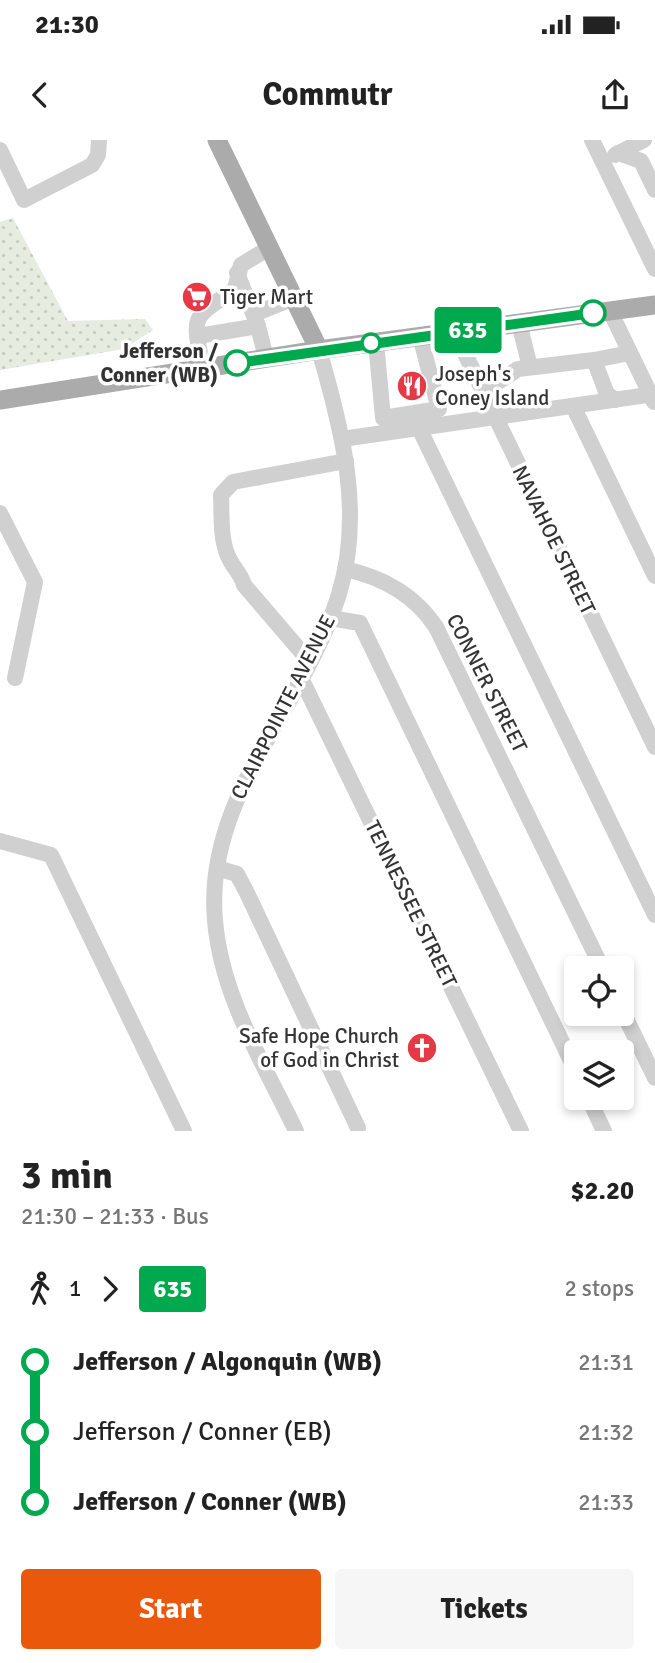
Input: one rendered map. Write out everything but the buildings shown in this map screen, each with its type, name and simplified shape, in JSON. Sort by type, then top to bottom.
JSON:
[{"type":"main road","points":[[217,140],[319,350]]},
{"type":"main road","points":[[0,400],[319,350],[654,307]]},
{"type":"street","points":[[0,150],[24,200],[92,165],[98,155],[99,140]]},
{"type":"street","points":[[592,140],[655,270]]},
{"type":"street","points":[[603,162],[644,140]]},
{"type":"street","points":[[618,153],[641,161],[655,190]]},
{"type":"street","points":[[203,368],[196,325],[202,312],[235,289],[241,265],[270,248]]},
{"type":"street","points":[[237,273],[256,320],[267,358]]},
{"type":"street","points":[[198,336],[256,320],[294,298]]},
{"type":"street","points":[[342,439],[615,400],[654,398],[610,311]]},
{"type":"street","points":[[519,323],[530,367]]},
{"type":"street","name":"NAVAHOE STREET","points":[[454,331],[655,747]]},
{"type":"street","points":[[376,342],[383,418],[439,409],[420,336]]},
{"type":"street","points":[[319,350],[342,439],[351,499],[345,569]]},
{"type":"street","points":[[483,392],[517,369],[630,353]]},
{"type":"street","points":[[594,359],[607,394],[615,400]]},
{"type":"street","points":[[573,406],[655,576]]},
{"type":"street","points":[[419,428],[655,915]]},
{"type":"street","points":[[310,662],[244,585],[242,576],[228,558],[223,539],[221,495],[233,482],[346,461]]},
{"type":"street","points":[[0,513],[36,582],[15,678]]},
{"type":"street","name":"CLAIRPOINTE AVENUE","points":[[296,1131],[231,996],[221,963],[214,920],[218,868],[221,845],[237,797],[310,662],[330,618],[345,569]]},
{"type":"street","name":"CONNER STREET","points":[[345,569],[366,574],[404,592],[424,610],[436,627],[596,956]]},
{"type":"street","points":[[330,618],[360,623],[564,1047]]},
{"type":"street","name":"TENNESSEE STREET","points":[[301,678],[521,1131]]},
{"type":"street","points":[[0,841],[51,855],[184,1131]]},
{"type":"street","points":[[218,868],[237,874],[358,1128]]},
{"type":"street","points":[[630,1026],[655,1078]]},
{"type":"street","points":[[594,1110],[604,1131]]},
{"type":"shaded area","points":[[13,218],[68,321],[145,319],[153,330],[124,349],[0,370],[0,222]]},
{"type":"bus line","name":"635","points":[[237,363],[593,313]]},
{"type":"place","name":"Tiger Mart","points":[[197,297]]},
{"type":"place","name":"Jefferson / Conner (WB)","points":[[237,363]]},
{"type":"place","name":"Joseph's Coney Island","points":[[412,386]]},
{"type":"place","name":"Safe Hope Church of God in Christ","points":[[422,1048]]}]
